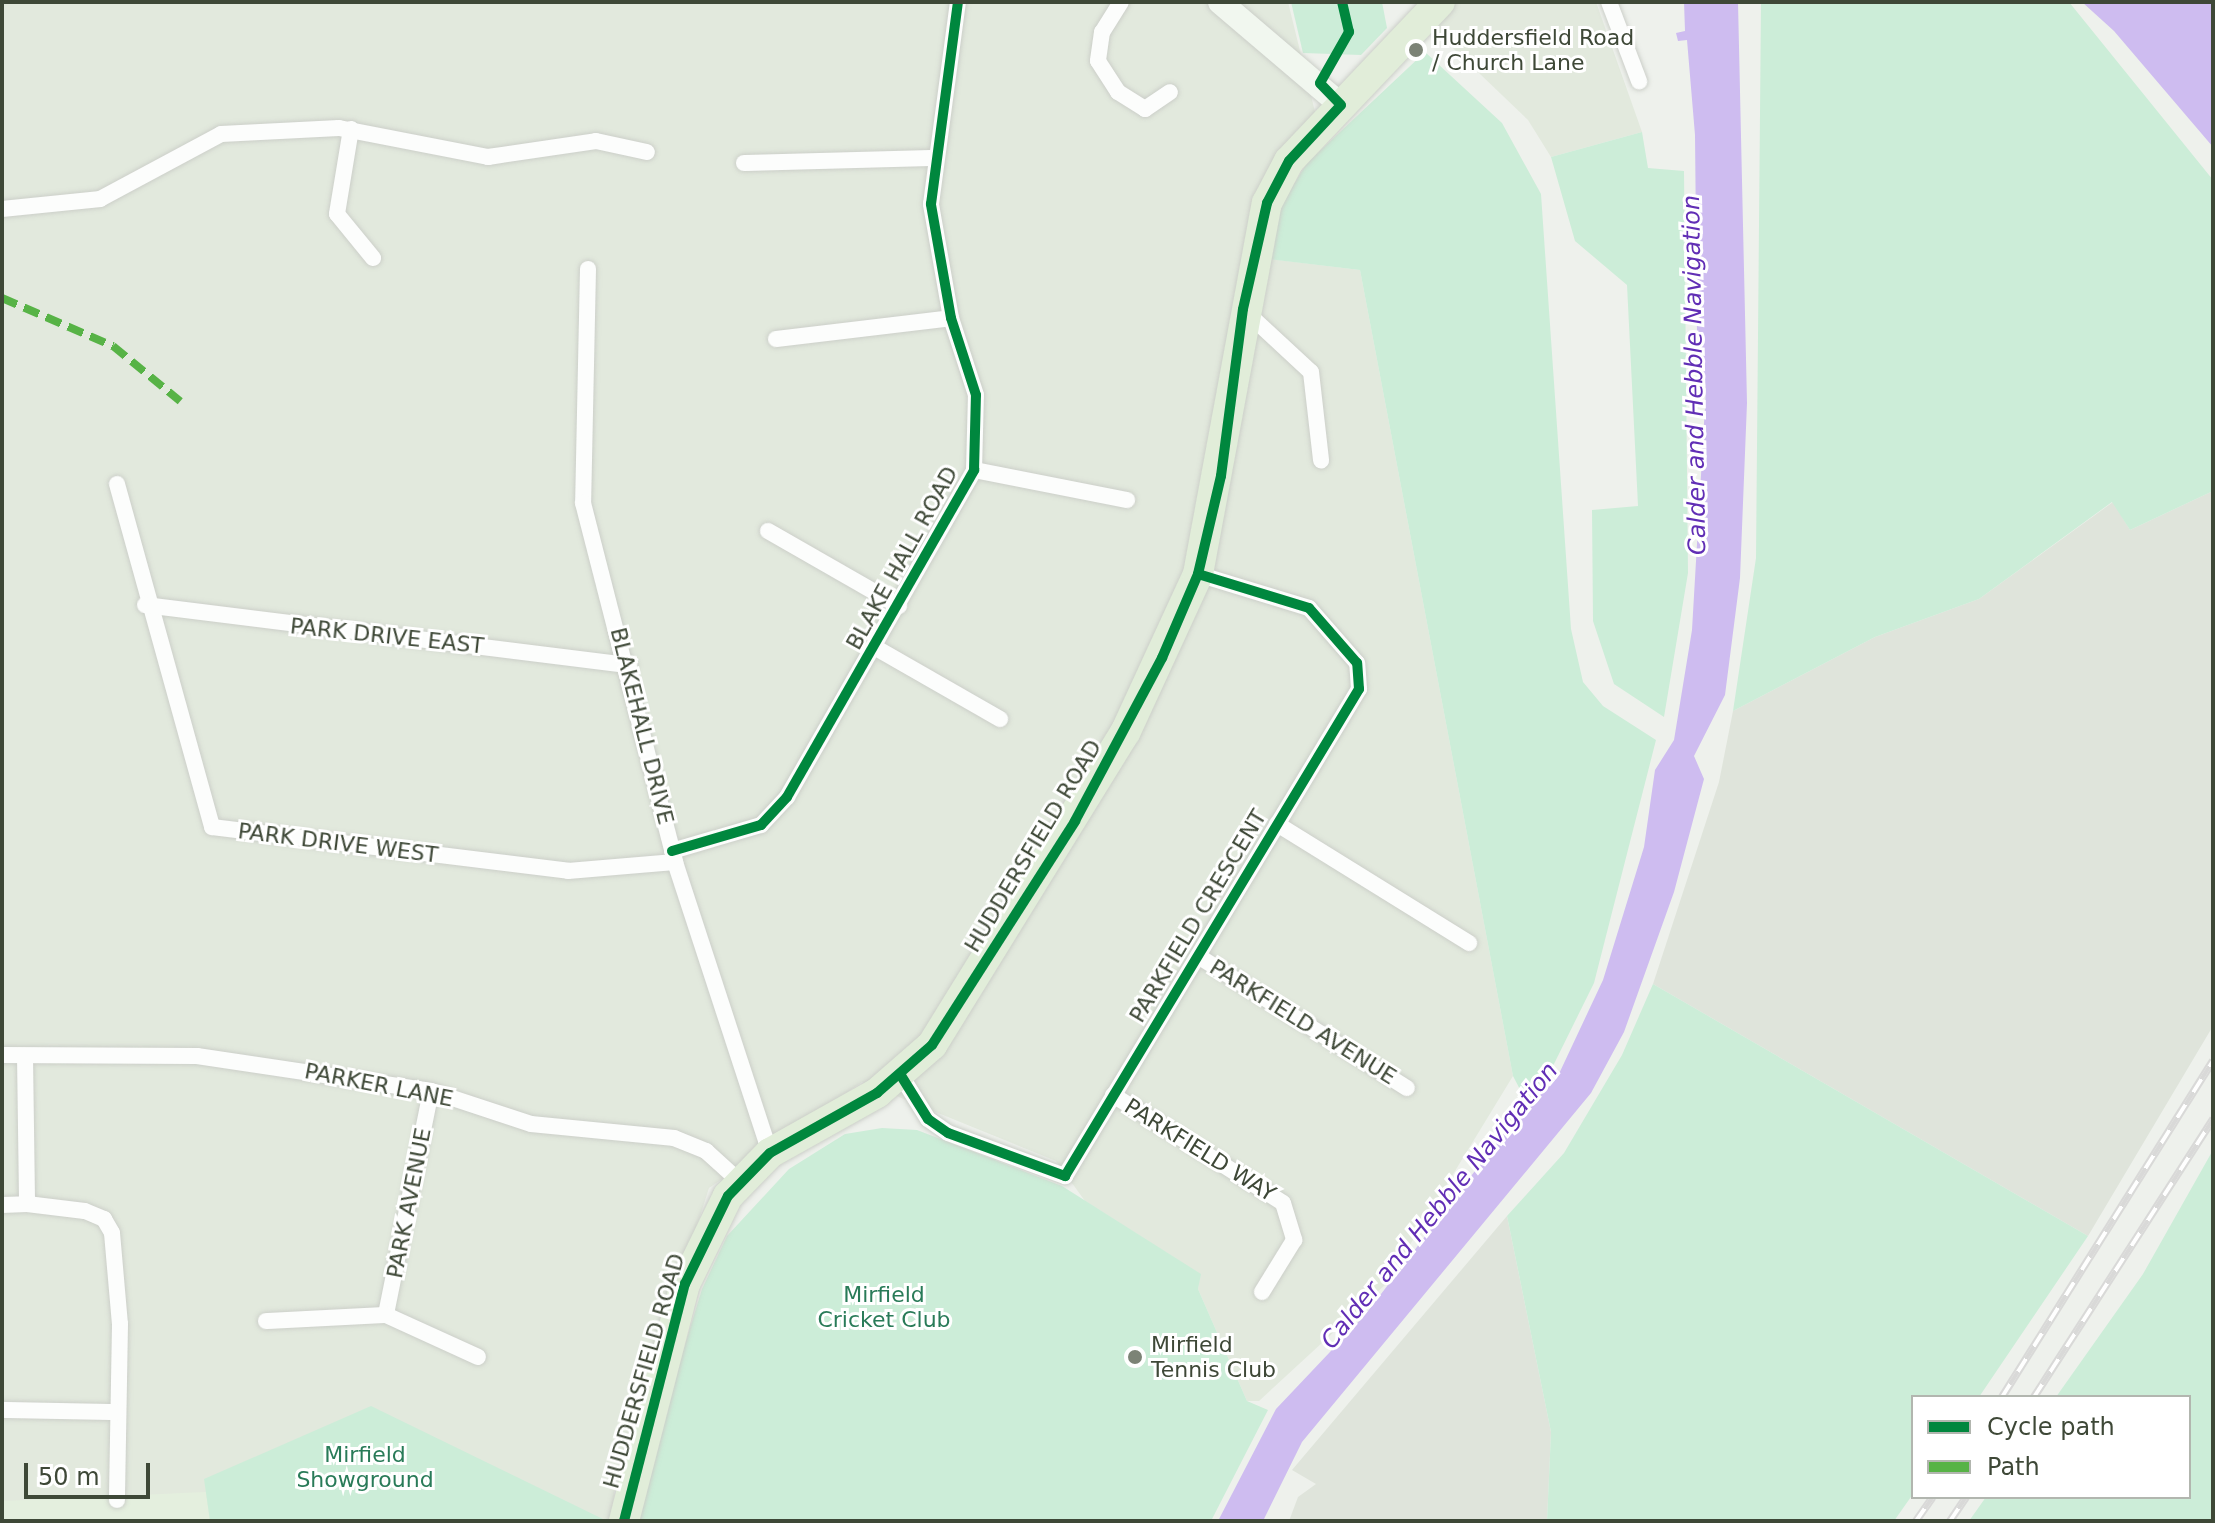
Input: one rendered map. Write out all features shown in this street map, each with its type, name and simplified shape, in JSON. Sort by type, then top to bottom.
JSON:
[{"type":"highway","name":"HUDDERSFIELD ROAD","points":[[624,1521],[685,1284],[738,1180],[770,1153],[900,1074],[932,1045],[1075,821],[1150,683],[1198,574],[1221,476],[1243,309],[1267,203],[1289,161],[1440,2]]},
{"type":"street","name":"BLAKE HALL ROAD","points":[[674,856],[761,825],[787,797],[876,648],[974,470],[976,395],[951,318],[931,204],[932,158],[958,2]]},
{"type":"street","points":[[1121,2],[1102,32],[1098,61],[1118,92],[1145,109],[1170,92]]},
{"type":"street","points":[[1609,2],[1639,81]]},
{"type":"street","points":[[1224,3],[1341,105]]},
{"type":"street","points":[[351,129],[337,214],[373,258]]},
{"type":"street","points":[[2,209],[100,199],[221,134],[351,129],[488,157],[596,141],[647,152]]},
{"type":"street","points":[[744,163],[932,158]]},
{"type":"street","name":"BLAKEHALL DRIVE","points":[[588,269],[593,288],[583,503],[629,665],[674,856],[770,1153]]},
{"type":"street","points":[[1243,309],[1311,372],[1321,460]]},
{"type":"street","points":[[776,339],[951,318]]},
{"type":"street","points":[[974,470],[1127,500]]},
{"type":"street","name":"PARK DRIVE WEST","points":[[117,484],[145,605],[212,827],[568,871],[674,856]]},
{"type":"street","points":[[768,531],[899,606]]},
{"type":"street","name":"PARKFIELD CRESCENT","points":[[900,1074],[928,1119],[948,1133],[1065,1176],[1359,689],[1357,663],[1309,608],[1198,574]]},
{"type":"street","name":"PARK DRIVE EAST","points":[[145,605],[629,665]]},
{"type":"street","points":[[876,648],[1000,719]]},
{"type":"street","points":[[1277,824],[1469,943]]},
{"type":"street","name":"PARKFIELD AVENUE","points":[[1198,956],[1407,1088]]},
{"type":"street","name":"PARKER LANE","points":[[2,1055],[197,1056],[431,1091],[531,1124],[674,1138],[706,1151],[738,1180]]},
{"type":"street","points":[[25,1056],[27,1204]]},
{"type":"street","name":"PARK AVENUE","points":[[386,1315],[431,1091]]},
{"type":"street","name":"PARKFIELD WAY","points":[[1113,1095],[1283,1203],[1294,1240],[1262,1292]]},
{"type":"street","points":[[2,1205],[27,1204],[85,1211],[104,1219],[112,1233],[120,1324],[116,1412],[117,1500]]},
{"type":"street","points":[[266,1321],[386,1315],[478,1357]]},
{"type":"street","points":[[2,1410],[116,1412]]},
{"type":"shaded area","points":[[2,2],[1288,2],[1317,120],[1246,256],[1360,270],[1513,1076],[1386,1284],[1259,1401],[1247,1401],[1198,1289],[1200,1274],[1085,1201],[1056,1161],[862,1082],[709,1188],[616,1478],[611,1521],[2,1521]]},
{"type":"shaded area","points":[[1457,2],[1596,2],[1642,132],[1551,157],[1528,120],[1434,30]]},
{"type":"shaded area","points":[[1684,2],[1738,2],[1747,403],[1740,578],[1725,695],[1694,756],[1704,779],[1674,892],[1624,1032],[1591,1093],[1302,1442],[1263,1521],[1218,1521],[1276,1409],[1365,1315],[1510,1125],[1557,1078],[1603,980],[1644,847],[1655,770],[1674,740],[1692,630],[1706,389],[1697,333],[1695,135],[1687,40],[1678,41],[1676,33],[1685,31]]},
{"type":"shaded area","points":[[2082,2],[2213,2],[2213,147],[2114,31]]},
{"type":"shaded area","points":[[2213,491],[2213,1026],[2088,1236],[1653,984],[1719,782],[1733,711],[1875,637],[1979,599],[2113,502],[2130,530]]},
{"type":"shaded area","points":[[1507,1216],[1551,1432],[1547,1521],[1289,1521],[1298,1497],[1316,1484],[1292,1470]]},
{"type":"shaded area","points":[[206,1492],[210,1521],[2,1521],[2,1501]]},
{"type":"green space","points":[[1291,2],[1382,2],[1387,28],[1361,55],[1303,53]]},
{"type":"green space","points":[[1761,2],[2069,2],[2213,180],[2213,491],[2130,530],[2112,502],[1979,599],[1875,637],[1733,711],[1756,558]]},
{"type":"green space","points":[[1425,52],[1502,123],[1541,194],[1571,629],[1583,682],[1603,706],[1656,740],[1594,983],[1551,1070],[1525,1099],[1513,1076],[1360,270],[1268,259],[1282,203],[1307,163]]},
{"type":"green space","points":[[1642,132],[1648,168],[1684,171],[1688,573],[1664,717],[1614,684],[1593,621],[1592,510],[1638,506],[1627,285],[1575,241],[1551,157]]},
{"type":"green space","points":[[1653,984],[2088,1236],[1980,1395],[1911,1395],[1911,1497],[1894,1521],[1547,1521],[1551,1432],[1507,1216],[1564,1153],[1622,1055]]},
{"type":"green space","name":"Mirfield Cricket Club","points":[[882,1128],[917,1130],[1062,1186],[1201,1274],[1198,1289],[1247,1401],[1268,1410],[1211,1521],[631,1521],[702,1289],[727,1236],[789,1169],[845,1134]]},
{"type":"green space","points":[[2213,1150],[2213,1521],[1969,1521],[1985,1499],[2191,1499],[2191,1395],[2057,1395],[2143,1274]]},
{"type":"green space","name":"Mirfield Showground","points":[[371,1406],[607,1521],[210,1521],[204,1479]]},
{"type":"railway","points":[[2003,1395],[2213,1061]]},
{"type":"railway","points":[[2035,1395],[2213,1119]]},
{"type":"railway","points":[[1916,1521],[1932,1499]]},
{"type":"railway","points":[[1950,1521],[1965,1499]]},
{"type":"marked path","points":[[2,298],[113,346],[180,401]]},
{"type":"cycle path","points":[[672,851],[761,825],[787,797],[974,470],[976,395],[951,318],[931,204],[958,2]]},
{"type":"cycle path","points":[[624,1521],[685,1284],[728,1196],[770,1153],[877,1093],[932,1045],[1075,821],[1162,658],[1198,574],[1221,476],[1243,309],[1267,203],[1289,161],[1341,105],[1320,83],[1349,32],[1342,2]]},
{"type":"cycle path","points":[[900,1074],[928,1119],[948,1133],[1065,1176],[1359,689],[1357,663],[1309,608],[1198,574]]},
{"type":"place","name":"Huddersfield Road / Church Lane","points":[[1416,50]]},
{"type":"place","name":"Mirfield Tennis Club","points":[[1135,1357]]},
{"type":"water label","name":"Calder and Hebble Navigation","points":[[1695,375]]},
{"type":"water label","name":"Calder and Hebble Navigation","points":[[1440,1206]]}]
